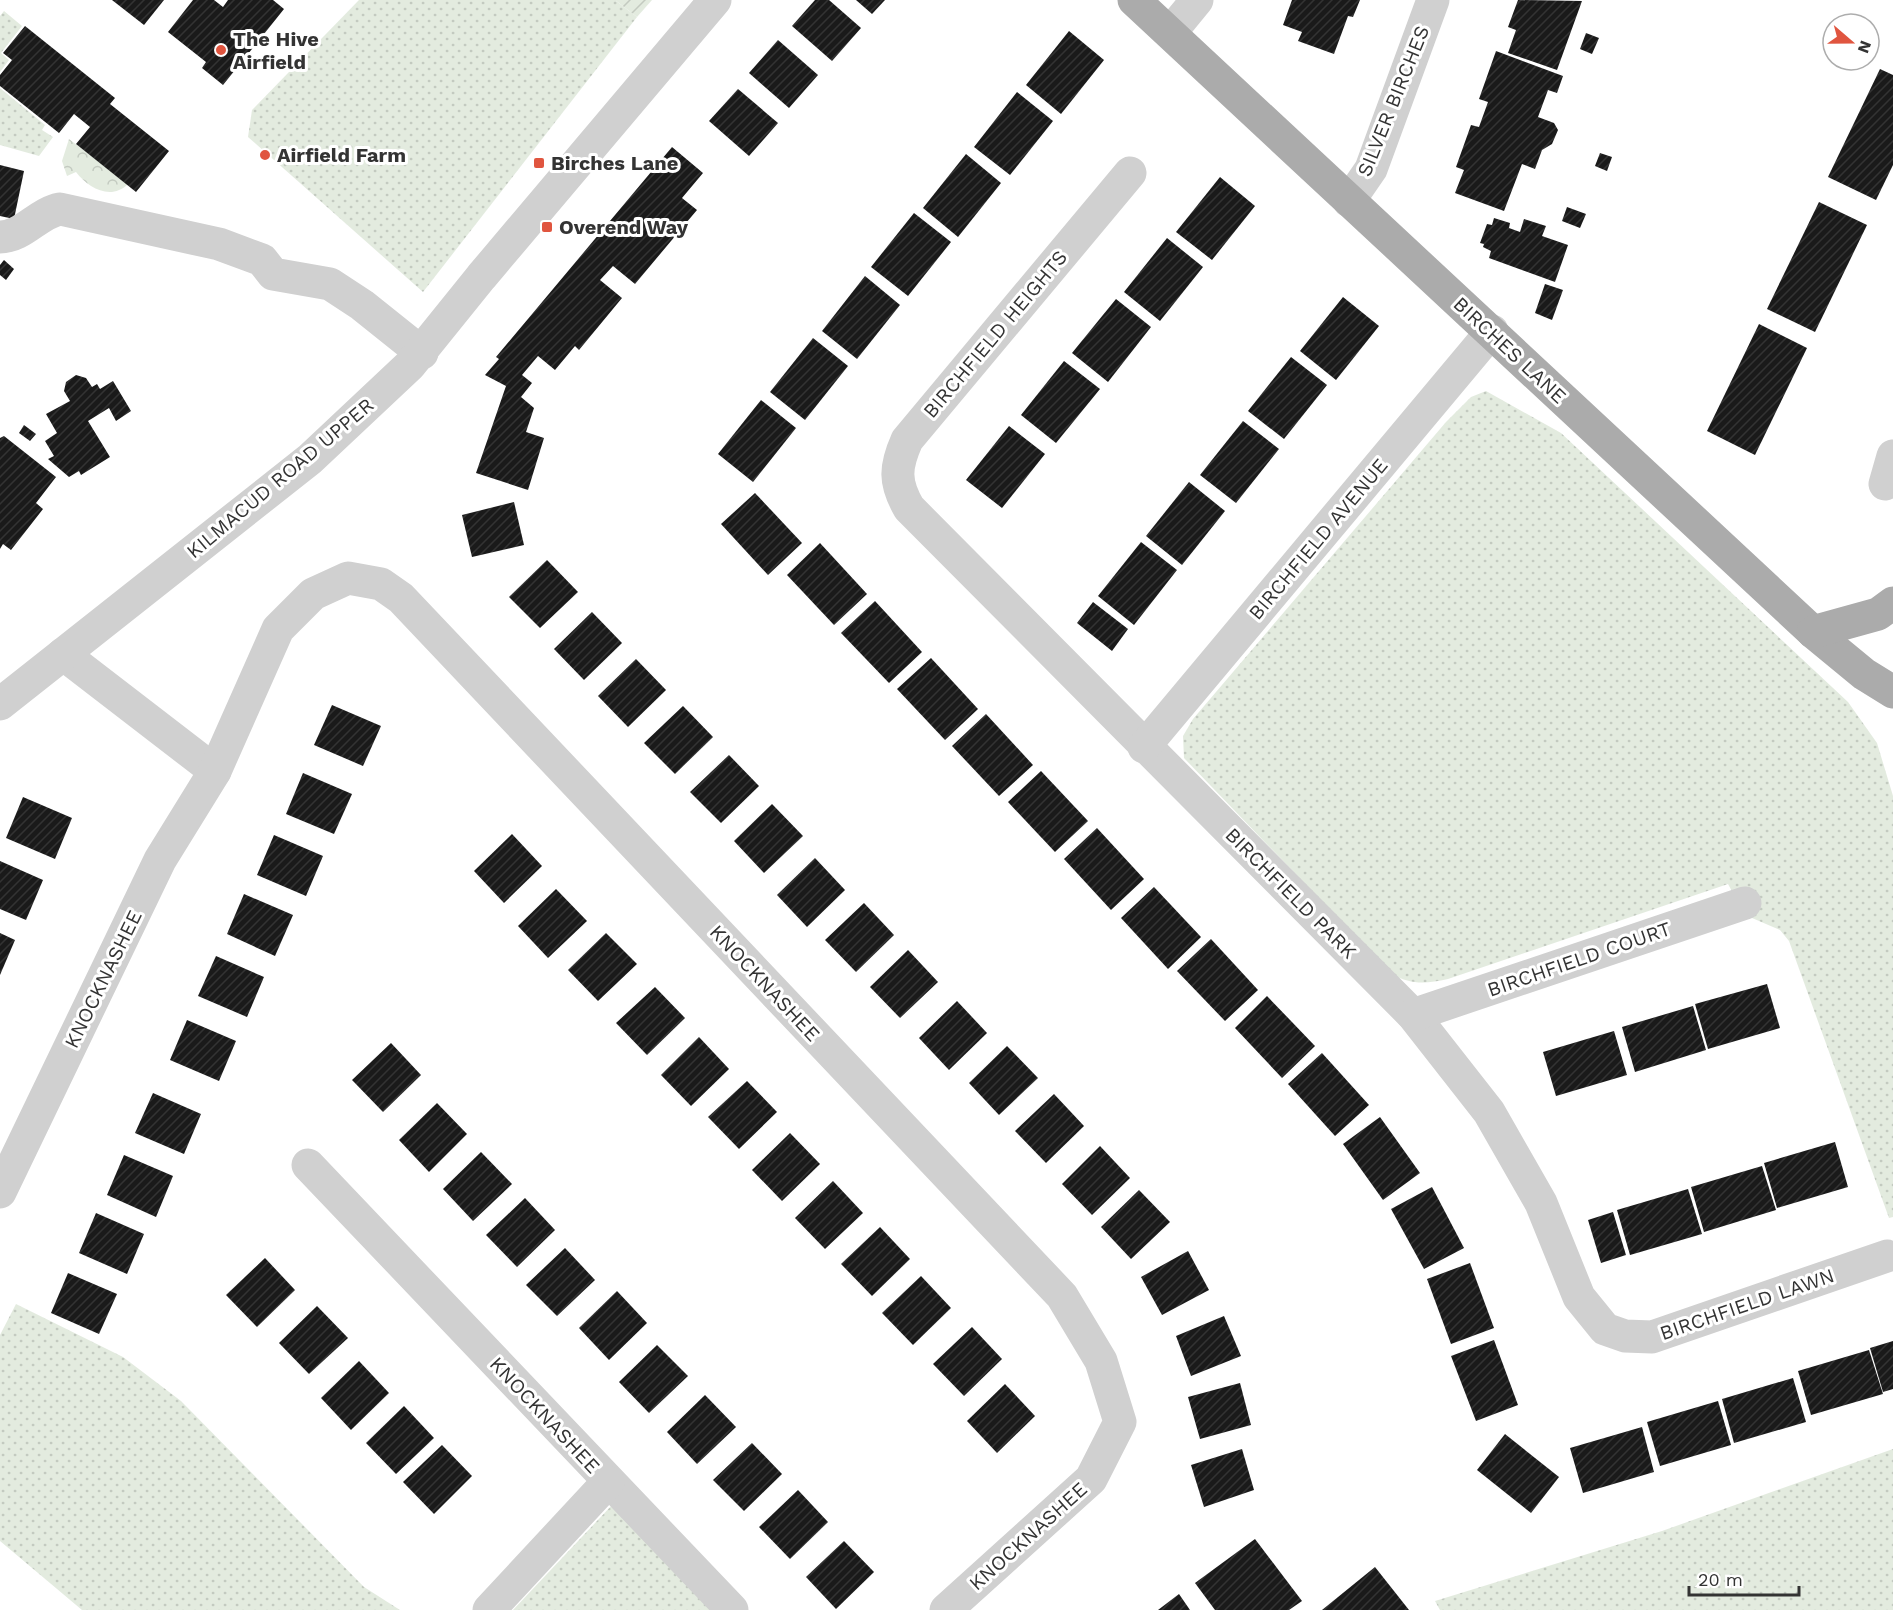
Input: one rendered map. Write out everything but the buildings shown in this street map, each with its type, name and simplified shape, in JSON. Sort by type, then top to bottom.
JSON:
[{"type":"main road","name":"BIRCHES LANE","points":[[1134,0],[1814,632],[1864,674],[1893,692]]},
{"type":"main road","points":[[1814,632],[1878,614],[1893,603]]},
{"type":"street","name":"KILMACUD ROAD UPPER","points":[[0,704],[310,459],[422,353],[481,278],[715,0]]},
{"type":"street","points":[[1170,33],[1197,0]]},
{"type":"street","name":"SILVER BIRCHES","points":[[1349,201],[1371,169],[1433,0]]},
{"type":"street","name":"BIRCHFIELD HEIGHTS","points":[[909,508],[899,491],[898,472],[899,458],[907,440],[1130,173]]},
{"type":"street","points":[[0,237],[14,235],[53,210],[60,209],[219,244],[262,260],[273,274],[330,284],[362,305],[422,353]]},
{"type":"street","name":"BIRCHFIELD AVENUE","points":[[1144,747],[1492,332]]},
{"type":"street","name":"BIRCHFIELD PARK","points":[[909,508],[1144,747],[1413,1015],[1489,1112],[1541,1203],[1579,1297],[1605,1329]]},
{"type":"street","name":"KNOCKNASHEE","points":[[0,1192],[160,860],[215,771],[278,629],[313,594],[348,578],[381,584],[401,598],[1062,1296],[1101,1361],[1120,1422],[1091,1479],[946,1610]]},
{"type":"street","points":[[63,654],[215,771]]},
{"type":"street","name":"BIRCHFIELD COURT","points":[[1413,1015],[1745,903]]},
{"type":"street","name":"KNOCKNASHEE","points":[[308,1165],[732,1610]]},
{"type":"street","name":"BIRCHFIELD LAWN","points":[[1605,1329],[1625,1336],[1652,1337],[1887,1256]]},
{"type":"street","name":"KNOCKNASHEE","points":[[489,1610],[608,1482]]},
{"type":"green space","points":[[359,0],[615,0],[637,17],[423,292],[248,137],[252,110]]},
{"type":"green space","points":[[615,0],[652,0],[637,17]]},
{"type":"green space","points":[[4,11],[22,26],[1,53],[9,60],[0,72],[0,16]]},
{"type":"green space","points":[[0,88],[45,125],[42,130],[53,137],[39,156],[0,145]]},
{"type":"green space","points":[[69,139],[128,184],[114,192],[107,192],[93,187],[76,172],[67,176],[62,161]]},
{"type":"green space","points":[[1486,391],[1561,433],[1848,702],[1877,743],[1893,796],[1893,1217],[1889,1218],[1789,941],[1780,930],[1745,915],[1728,884],[1448,979],[1426,983],[1412,982],[1392,974],[1184,758],[1183,736],[1193,719],[1446,422],[1471,397]]},
{"type":"green space","points":[[16,1304],[123,1357],[181,1401],[364,1587],[400,1610],[82,1610],[0,1541],[0,1335]]},
{"type":"green space","points":[[1893,1449],[1893,1610],[1440,1610],[1435,1601],[1662,1531]]},
{"type":"green space","points":[[613,1504],[723,1610],[513,1610]]},
{"type":"place","name":"The Hive Airfield","points":[[221,50]]},
{"type":"place","name":"Airfield Farm","points":[[265,155]]},
{"type":"place","name":"Birches Lane","points":[[539,163]]},
{"type":"place","name":"Overend Way","points":[[547,227]]}]
